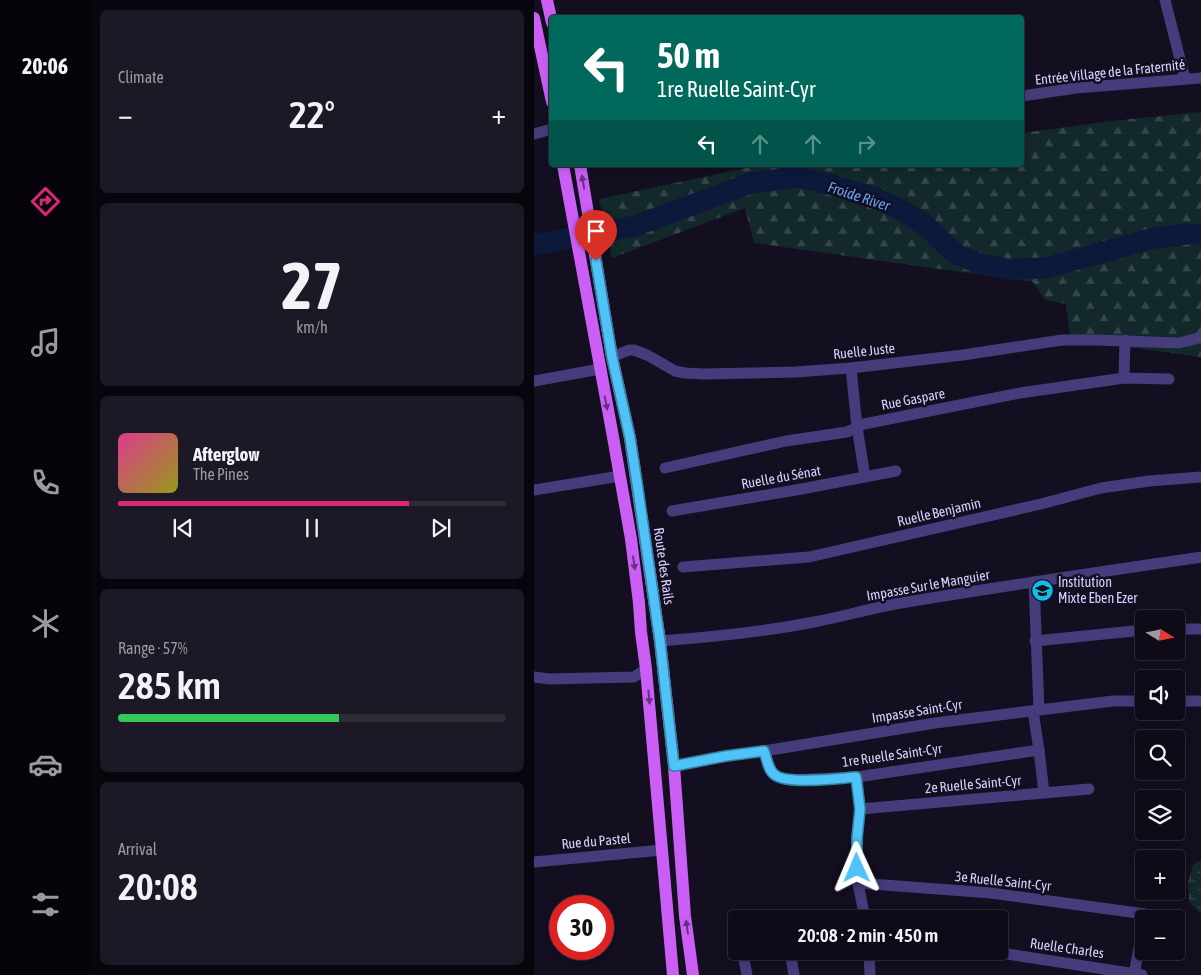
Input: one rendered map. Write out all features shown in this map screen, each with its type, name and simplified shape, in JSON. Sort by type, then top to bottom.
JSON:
[{"type":"main road","points":[[546,0],[550,15]]},
{"type":"main road","points":[[534,18],[549,88]]},
{"type":"main road","points":[[563,167],[620,476],[640,603],[641,632],[646,669],[673,975]]},
{"type":"main road","name":"Route des Rails","points":[[580,167],[612,357],[630,438],[660,641],[674,766],[685,916],[693,975]]},
{"type":"street","points":[[1165,0],[1185,79]]},
{"type":"street","name":"Entrée Village de la Fraternité","points":[[1024,96],[1076,88],[1201,78]]},
{"type":"street","points":[[534,134],[549,130]]},
{"type":"street","name":"Ruelle Juste","points":[[612,357],[629,350],[634,350],[675,371],[694,373],[795,372],[852,368],[963,355],[1062,340],[1125,340],[1179,343],[1201,337]]},
{"type":"street","points":[[1124,378],[1125,340]]},
{"type":"street","points":[[852,368],[857,427],[865,477]]},
{"type":"street","points":[[534,381],[600,369]]},
{"type":"street","name":"Rue Gaspare","points":[[665,468],[786,441],[847,432],[864,424],[1020,393],[1124,378],[1169,378]]},
{"type":"street","name":"Ruelle du Sénat","points":[[672,510],[896,471]]},
{"type":"street","points":[[534,490],[620,476]]},
{"type":"street","name":"Ruelle Benjamin","points":[[683,567],[809,557],[1102,488],[1149,481],[1201,477]]},
{"type":"street","name":"Impasse Sur le Manguier","points":[[660,641],[734,635],[781,628],[892,605],[1201,557]]},
{"type":"street","points":[[1034,582],[1036,711],[1044,793]]},
{"type":"street","points":[[1185,629],[1201,629]]},
{"type":"street","points":[[1036,641],[1135,631]]},
{"type":"street","points":[[534,677],[549,679],[634,677],[646,669]]},
{"type":"street","name":"Impasse Saint-Cyr","points":[[674,766],[935,723],[1113,701],[1135,701]]},
{"type":"street","points":[[1185,701],[1201,701]]},
{"type":"street","name":"1re Ruelle Saint-Cyr","points":[[764,751],[770,770],[781,778],[792,780],[856,777],[1039,750]]},
{"type":"street","points":[[856,777],[860,809],[857,838],[858,883],[863,910]]},
{"type":"street","name":"2e Ruelle Saint-Cyr","points":[[860,809],[1089,789]]},
{"type":"street","name":"Rue du Pastel","points":[[534,862],[662,850]]},
{"type":"street","name":"3e Ruelle Saint-Cyr","points":[[858,883],[991,893],[1144,914],[1137,974]]},
{"type":"street","name":"Ruelle Charles","points":[[1008,954],[1137,974]]},
{"type":"street","points":[[744,960],[747,975]]},
{"type":"street","points":[[792,960],[794,975]]},
{"type":"street","points":[[869,960],[870,975]]},
{"type":"green space","points":[[1201,112],[1201,357],[1070,339],[1066,304],[1045,300],[1033,282],[754,243],[745,208],[612,258],[599,199],[751,167],[1024,167],[1024,133],[1111,121]]},
{"type":"green space","points":[[1201,860],[1201,914],[1189,902],[1188,881],[1193,865]]},
{"type":"waterway","name":"Froide River","points":[[534,245],[635,226],[751,183],[798,177],[878,199],[904,211],[926,226],[957,255],[984,265],[1008,269],[1046,268],[1154,238],[1202,234]]},
{"type":"place","name":"Institution Mixte Eben Ezer","points":[[1042,590]]},
{"type":"route","points":[[596,261],[612,357],[630,438],[637,483],[660,641],[674,766],[764,751],[770,770],[781,778],[792,780],[856,777],[860,809],[857,838],[857,868]]}]
